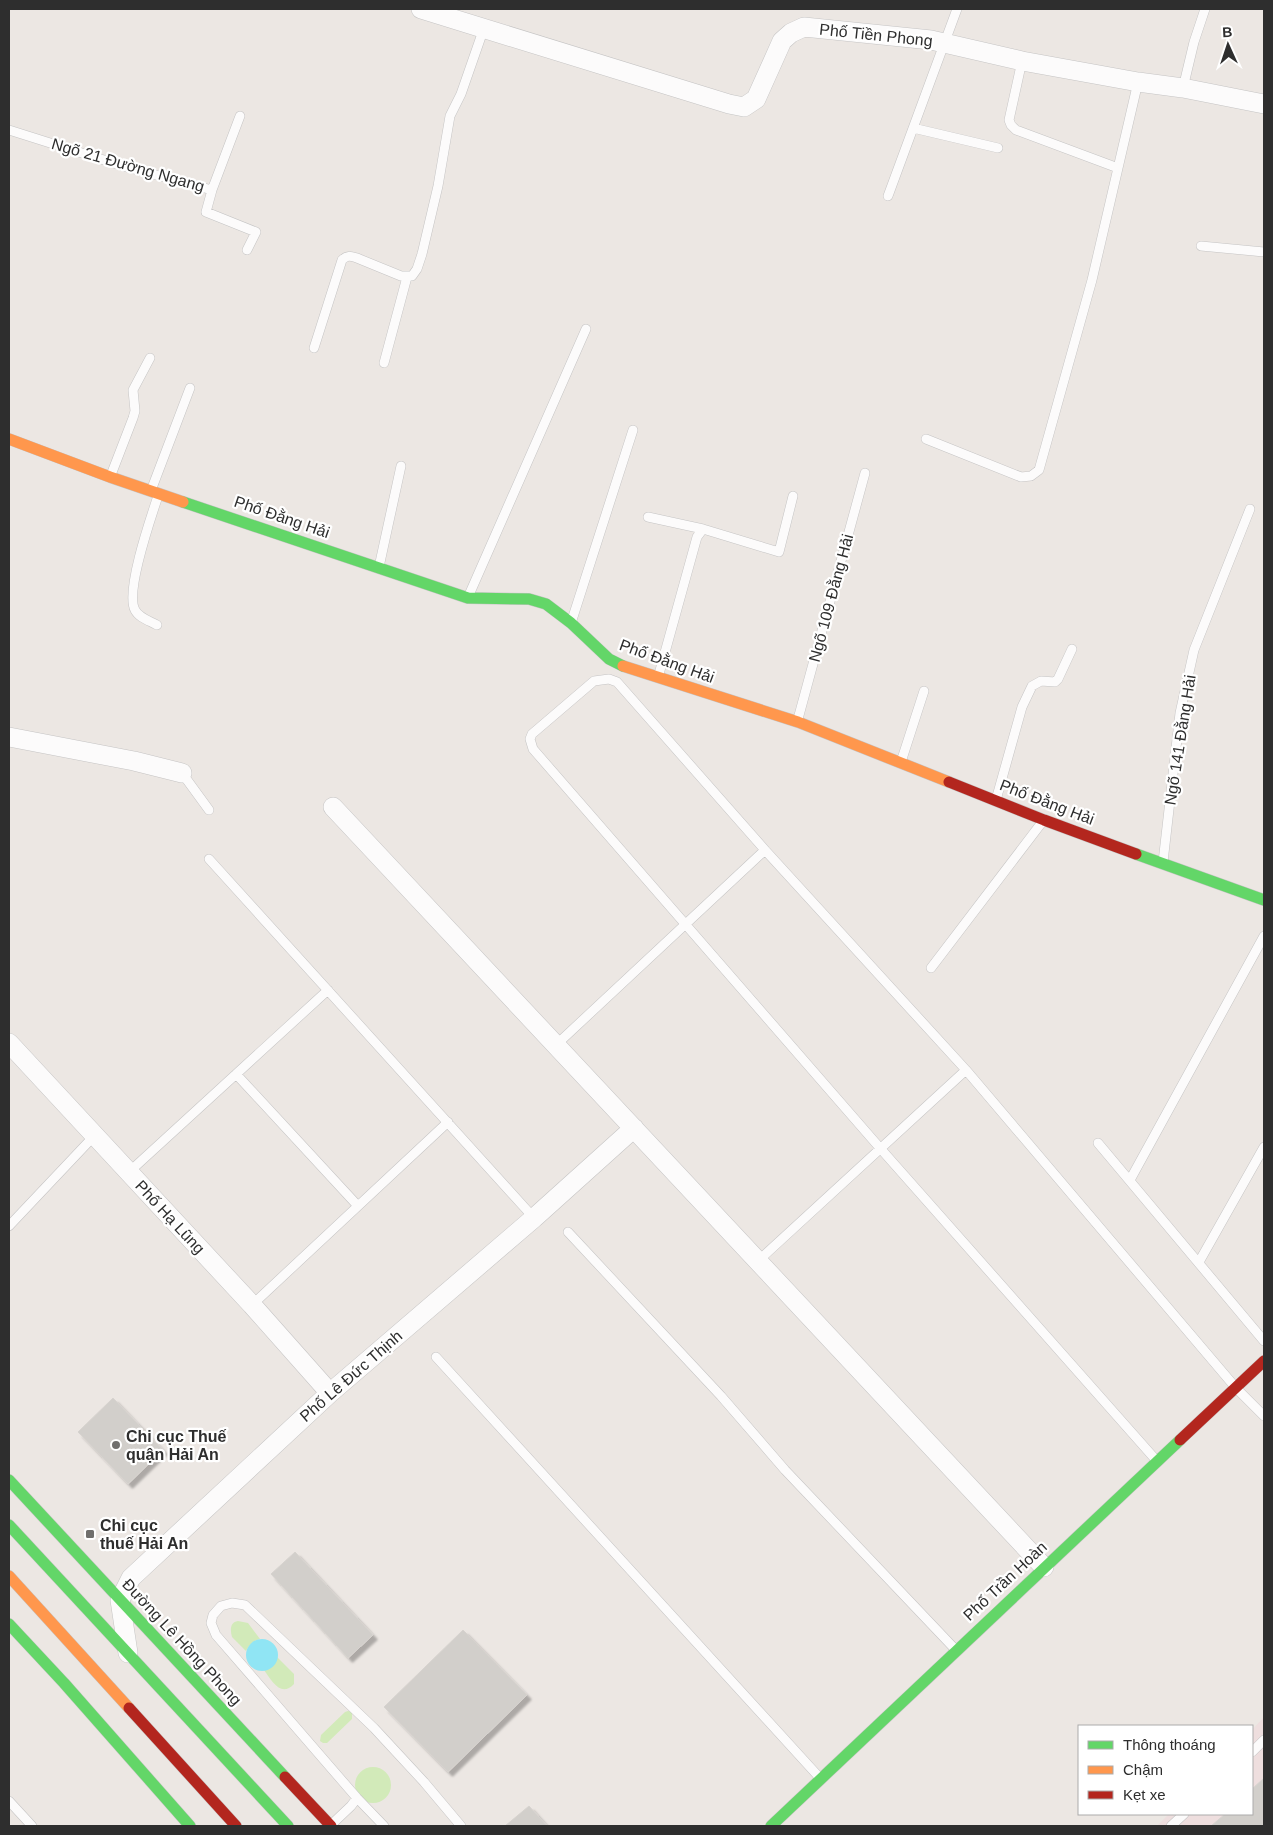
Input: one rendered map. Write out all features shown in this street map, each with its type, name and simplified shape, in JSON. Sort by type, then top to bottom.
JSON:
[{"type":"street","name":"Phố Tiền Phong","points":[[421,9],[744,107],[756,99],[782,41],[791,33],[804,27],[944,42],[1022,61],[1138,82],[1183,88],[1264,104]]},
{"type":"street","name":"Phố Đằng Hải","points":[[9,439],[110,477],[468,598],[529,599],[546,604],[571,623],[609,658],[622,666],[798,722],[1044,820],[1264,900]]},
{"type":"street","points":[[9,737],[134,761],[182,773]]},
{"type":"street","points":[[333,807],[1044,1567]]},
{"type":"street","name":"Phố Hạ Lũng","points":[[9,1043],[252,1304],[330,1393]]},
{"type":"street","name":"Phố Lê Đức Thịnh","points":[[120,1600],[131,1578],[330,1393],[534,1218],[634,1128]]},
{"type":"street","name":"Phố Trần Hoàn","points":[[771,1826],[1156,1460],[1264,1361]]},
{"type":"street","name":"Đường Lê Hồng Phong","points":[[9,1480],[331,1826]]},
{"type":"street","points":[[9,1525],[288,1826]]},
{"type":"street","points":[[9,1576],[236,1826]]},
{"type":"street","points":[[120,1600],[128,1653]]},
{"type":"street","points":[[9,1624],[64,1683],[190,1826]]},
{"type":"lane","points":[[888,196],[957,9]]},
{"type":"lane","points":[[1183,88],[1204,9]]},
{"type":"lane","points":[[314,348],[342,260],[345,256],[349,255],[400,276],[412,276],[417,270],[438,186],[447,128],[484,28]]},
{"type":"lane","points":[[1022,61],[1009,120],[1011,125],[1016,130],[1118,168]]},
{"type":"lane","points":[[926,439],[1021,477],[1031,476],[1039,470],[1092,280],[1138,82]]},
{"type":"lane","points":[[212,190],[240,116]]},
{"type":"lane","points":[[912,128],[998,148]]},
{"type":"lane","name":"Ngõ 21 Đường Ngang","points":[[9,130],[126,167],[212,190],[206,212],[256,232],[247,250]]},
{"type":"lane","points":[[1201,246],[1264,252]]},
{"type":"lane","points":[[384,363],[407,277]]},
{"type":"lane","points":[[468,598],[586,329]]},
{"type":"lane","points":[[110,477],[134,418],[134,390],[150,358]]},
{"type":"lane","points":[[157,625],[139,615],[133,606],[132,594],[155,492],[190,388]]},
{"type":"lane","points":[[571,623],[633,430]]},
{"type":"lane","points":[[379,567],[401,466]]},
{"type":"lane","name":"Ngõ 109 Đằng Hải","points":[[798,722],[865,473]]},
{"type":"lane","points":[[648,517],[703,529],[779,552],[793,496]]},
{"type":"lane","name":"Ngõ 141 Đằng Hải","points":[[1163,862],[1180,713],[1194,650],[1250,509]]},
{"type":"lane","points":[[658,677],[697,537],[703,529]]},
{"type":"lane","points":[[996,800],[1022,707],[1032,686],[1042,681],[1055,682],[1072,649]]},
{"type":"lane","points":[[1156,1460],[880,1148],[533,749],[530,739],[532,734],[594,681],[610,679],[617,682],[765,850],[966,1070],[1236,1388],[1264,1416]]},
{"type":"lane","points":[[901,762],[924,691]]},
{"type":"lane","points":[[182,773],[209,810]]},
{"type":"lane","points":[[931,968],[1044,820]]},
{"type":"lane","points":[[556,1045],[765,850]]},
{"type":"lane","points":[[210,859],[534,1218]]},
{"type":"lane","points":[[1130,1180],[1264,936]]},
{"type":"lane","points":[[128,1173],[328,990]]},
{"type":"lane","points":[[758,1261],[966,1070]]},
{"type":"lane","points":[[236,1074],[358,1206]]},
{"type":"lane","points":[[252,1304],[448,1122]]},
{"type":"lane","points":[[9,1226],[94,1136]]},
{"type":"lane","points":[[1098,1143],[1264,1340]]},
{"type":"lane","points":[[1199,1262],[1264,1147]]},
{"type":"lane","points":[[568,1232],[721,1396],[785,1470],[955,1650]]},
{"type":"lane","points":[[436,1356],[821,1779]]},
{"type":"lane","points":[[384,1826],[357,1798],[216,1635],[211,1623],[213,1615],[221,1606],[232,1603],[245,1605],[374,1728],[424,1782],[461,1826]]},
{"type":"lane","points":[[1253,1751],[1264,1740]]},
{"type":"lane","points":[[331,1826],[357,1798]]},
{"type":"lane","points":[[11,1807],[32,1826]]},
{"type":"lane","points":[[1171,1826],[1183,1815]]},
{"type":"shaded area","points":[[1264,1717],[1264,1826],[1157,1826],[1168,1815],[1253,1815],[1253,1729]]},
{"type":"green space","points":[[238,1621],[248,1623],[260,1639],[252,1643],[246,1651],[232,1637],[231,1627],[233,1623]]},
{"type":"green space","points":[[277,1657],[294,1674],[294,1684],[289,1688],[281,1689],[270,1679],[264,1670],[275,1662]]},
{"type":"green space","points":[[348,1711],[352,1712],[352,1719],[327,1743],[320,1741],[321,1735]]},
{"type":"green space","points":[[373,1767],[380,1768],[386,1772],[390,1778],[390,1792],[386,1798],[380,1802],[373,1803],[366,1802],[360,1798],[356,1792],[355,1785],[356,1778],[360,1772],[366,1768]]},
{"type":"water","points":[[262,1639],[273,1644],[278,1655],[273,1666],[262,1671],[251,1666],[246,1655],[251,1644]]},
{"type":"building","points":[[113,1398],[163,1450],[128,1484],[78,1432]]},
{"type":"building","points":[[295,1552],[373,1635],[348,1658],[271,1574]]},
{"type":"building","points":[[463,1630],[527,1695],[448,1772],[384,1707]]},
{"type":"building","points":[[1264,1778],[1264,1826],[1211,1826],[1224,1815],[1253,1815],[1253,1788]]},
{"type":"building","points":[[529,1806],[547,1826],[505,1826]]},
{"type":"traffic: fast","points":[[183,502],[468,598],[529,599],[546,604],[571,623],[609,659],[623,666]]},
{"type":"traffic: fast","points":[[1136,854],[1264,900]]},
{"type":"traffic: fast","points":[[771,1826],[1180,1440]]},
{"type":"traffic: fast","points":[[9,1480],[285,1777]]},
{"type":"traffic: fast","points":[[9,1525],[288,1826]]},
{"type":"traffic: fast","points":[[9,1624],[64,1683],[190,1826]]},
{"type":"traffic: slow","points":[[9,439],[183,502]]},
{"type":"traffic: slow","points":[[623,666],[798,722],[949,782]]},
{"type":"traffic: slow","points":[[9,1576],[129,1708]]},
{"type":"traffic: jam","points":[[949,782],[1136,854]]},
{"type":"traffic: jam","points":[[1180,1440],[1264,1361]]},
{"type":"traffic: jam","points":[[129,1708],[236,1826]]},
{"type":"traffic: jam","points":[[285,1777],[331,1826]]},
{"type":"place","name":"Chi cục Thuế quận Hải An","points":[[116,1445]]},
{"type":"place","name":"Chi cục thuế Hải An","points":[[90,1534]]}]
